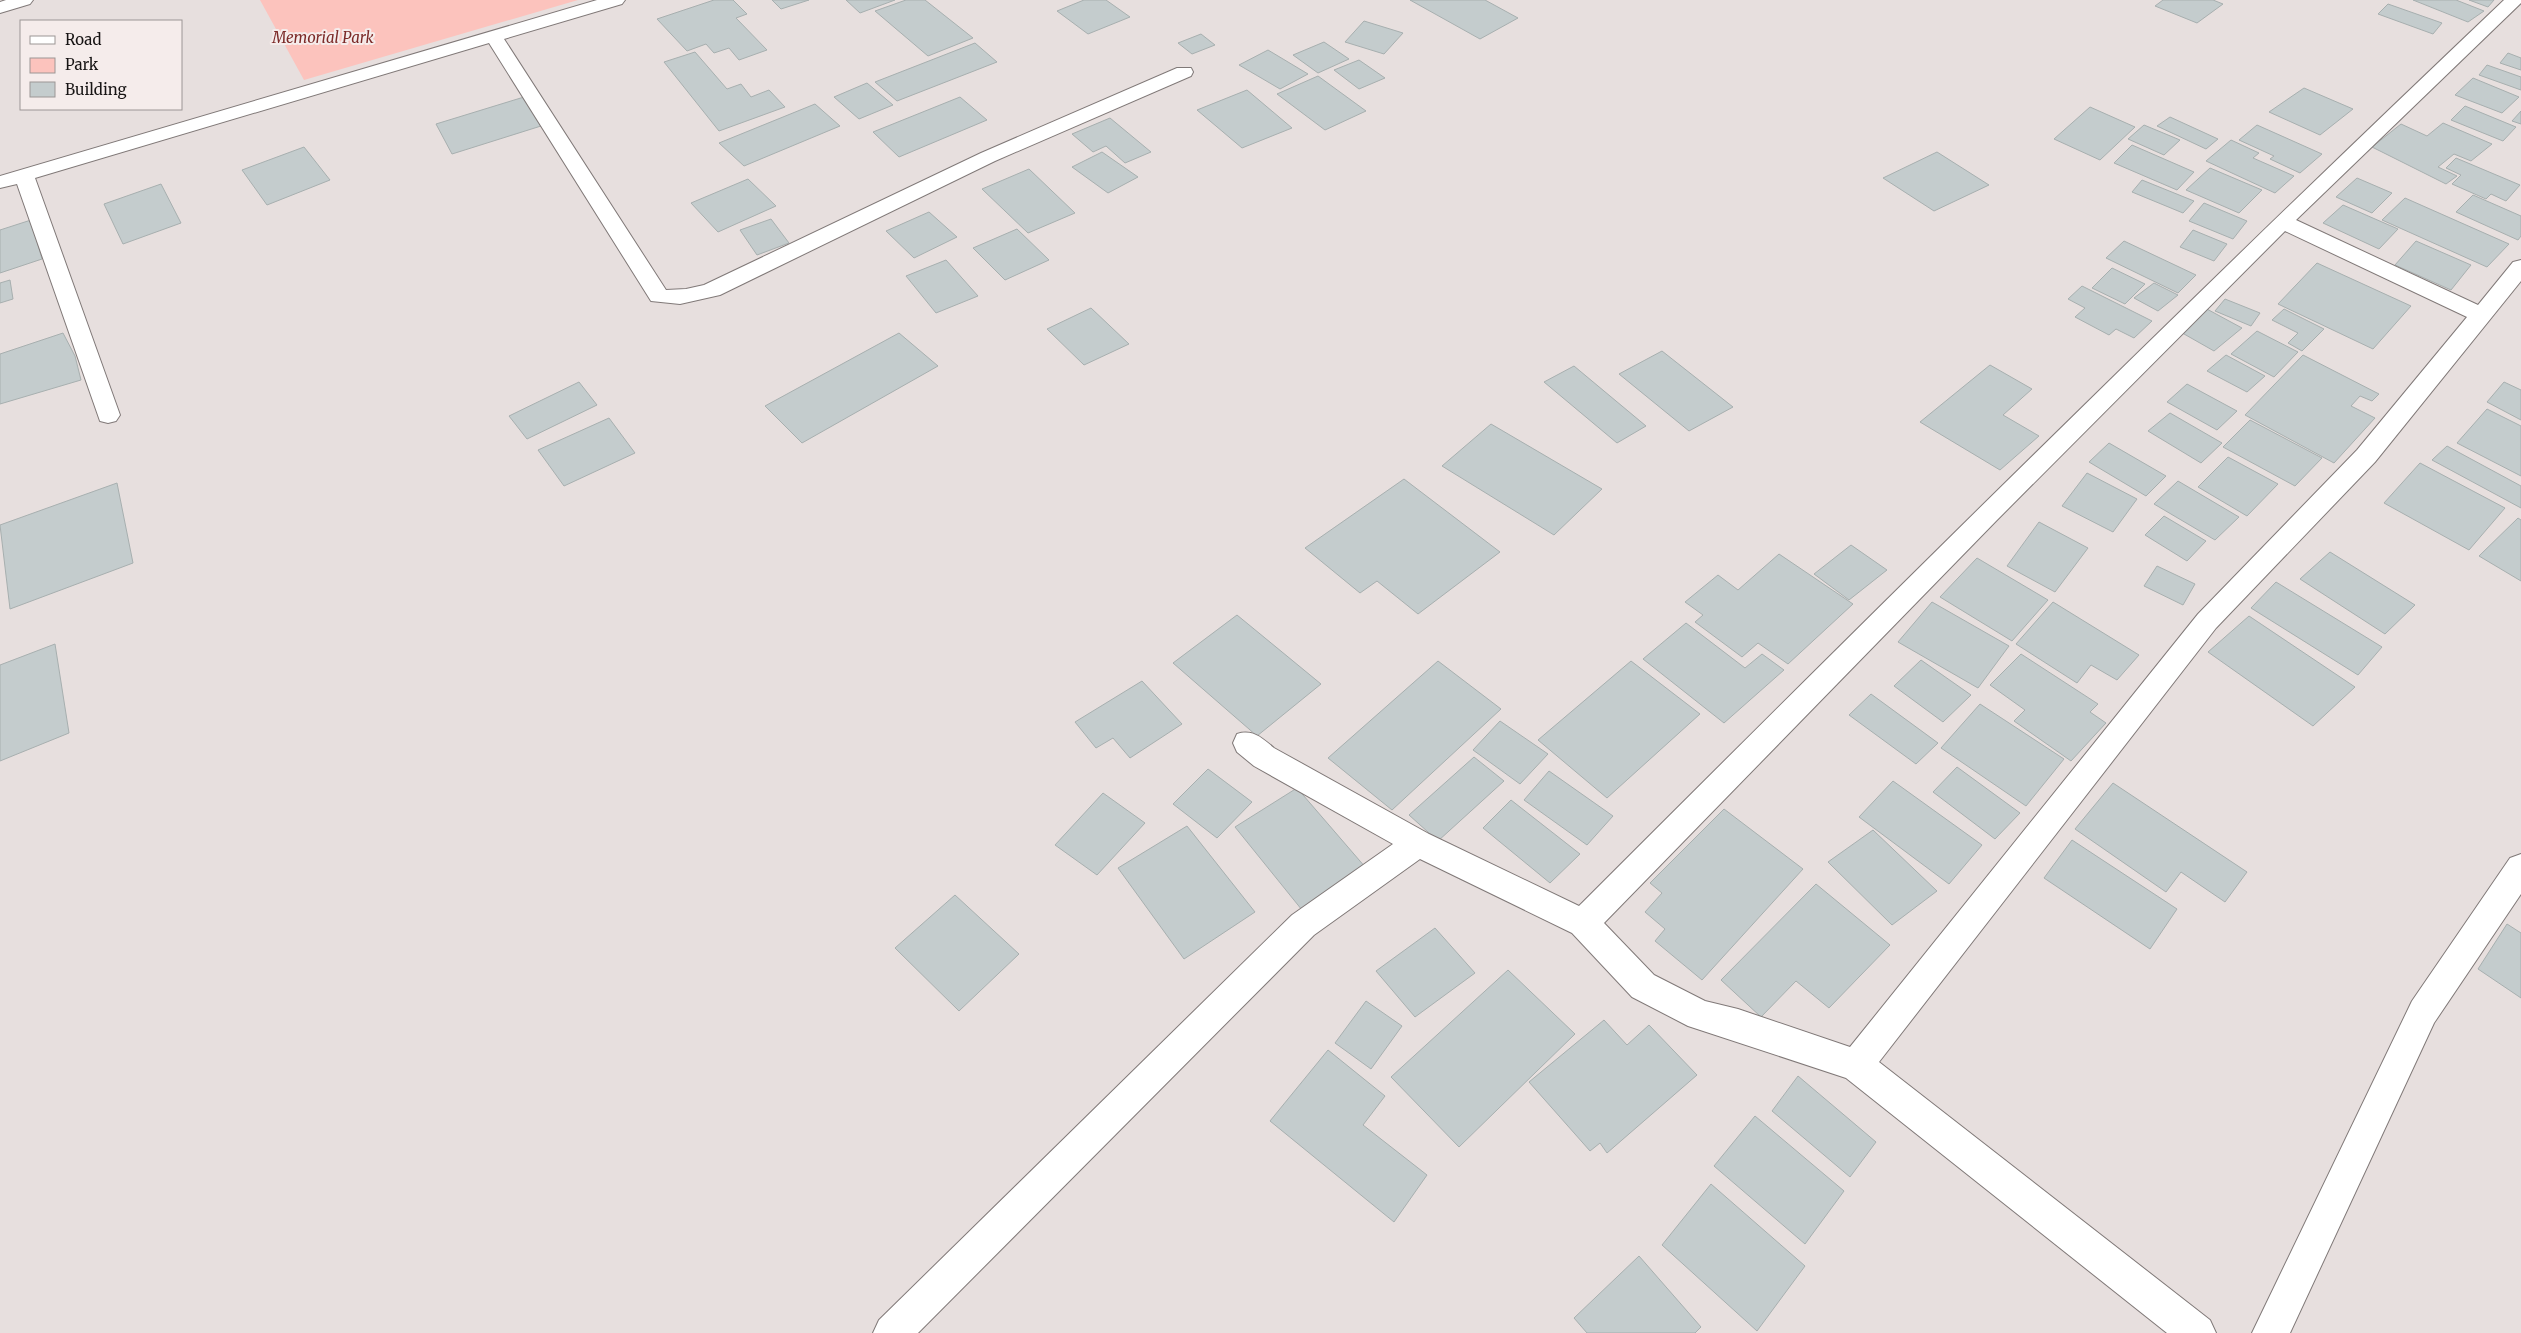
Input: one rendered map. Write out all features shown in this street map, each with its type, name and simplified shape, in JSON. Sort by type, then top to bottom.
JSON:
[{"type":"street","points":[[0,8],[24,0]]},
{"type":"street","points":[[0,182],[616,0]]},
{"type":"street","points":[[1584,923],[1980,521],[2282,222],[2514,0]]},
{"type":"street","points":[[493,36],[624,238],[659,296],[675,299],[691,297],[712,290],[988,157],[1184,72]]},
{"type":"street","points":[[24,175],[108,415]]},
{"type":"street","points":[[2282,222],[2481,315]]},
{"type":"street","points":[[1856,1065],[2207,621],[2366,456],[2521,267]]},
{"type":"street","points":[[1246,743],[1264,756],[1418,843],[1584,923],[1643,986],[1700,1015],[1738,1024],[1856,1065],[2197,1333]]},
{"type":"street","points":[[892,1333],[1303,925],[1418,843]]},
{"type":"street","points":[[2271,1333],[2423,1012],[2521,868]]},
{"type":"green space","name":"Memorial Park","points":[[260,0],[578,0],[304,80]]},
{"type":"building","points":[[714,0],[733,0],[747,14],[736,18],[767,50],[739,60],[729,48],[714,53],[706,44],[687,51],[657,19]]},
{"type":"building","points":[[772,0],[809,0],[781,9]]},
{"type":"building","points":[[846,0],[895,0],[860,13]]},
{"type":"building","points":[[906,0],[925,0],[973,38],[928,56],[875,11]]},
{"type":"building","points":[[1084,0],[1106,0],[1130,17],[1088,34],[1057,11]]},
{"type":"building","points":[[1410,0],[1485,0],[1518,18],[1480,39]]},
{"type":"building","points":[[2163,0],[2213,0],[2223,4],[2197,23],[2155,6]]},
{"type":"building","points":[[2413,0],[2456,0],[2484,11],[2468,22]]},
{"type":"building","points":[[2469,0],[2494,0],[2488,7]]},
{"type":"building","points":[[2388,4],[2442,23],[2433,34],[2378,14]]},
{"type":"building","points":[[1364,21],[1403,33],[1384,54],[1345,42]]},
{"type":"building","points":[[1201,34],[1215,45],[1192,54],[1178,43]]},
{"type":"building","points":[[1324,42],[1349,59],[1318,73],[1293,55]]},
{"type":"building","points":[[975,43],[997,62],[897,101],[875,82]]},
{"type":"building","points":[[1268,50],[1308,74],[1280,89],[1239,65]]},
{"type":"building","points":[[695,52],[727,89],[741,84],[751,97],[769,90],[785,107],[719,131],[664,62]]},
{"type":"building","points":[[2508,53],[2521,58],[2521,70],[2500,63]]},
{"type":"building","points":[[1359,60],[1385,78],[1359,89],[1334,70]]},
{"type":"building","points":[[2487,65],[2521,77],[2521,90],[2479,75]]},
{"type":"building","points":[[1318,76],[1366,111],[1325,130],[1277,94]]},
{"type":"building","points":[[2473,78],[2519,97],[2502,113],[2455,95]]},
{"type":"building","points":[[867,83],[893,105],[859,119],[834,97]]},
{"type":"building","points":[[2304,88],[2353,109],[2320,135],[2269,112]]},
{"type":"building","points":[[1247,90],[1292,128],[1242,148],[1197,110]]},
{"type":"building","points":[[524,97],[541,126],[452,154],[436,124]]},
{"type":"building","points":[[960,97],[987,120],[899,157],[873,132]]},
{"type":"building","points":[[815,104],[840,126],[744,166],[719,143]]},
{"type":"building","points":[[2465,106],[2516,127],[2503,141],[2451,120]]},
{"type":"building","points":[[2090,107],[2135,127],[2100,160],[2054,139]]},
{"type":"building","points":[[2521,111],[2521,124],[2512,121]]},
{"type":"building","points":[[2170,117],[2218,139],[2206,149],[2157,126]]},
{"type":"building","points":[[1110,118],[1151,152],[1125,163],[1106,146],[1093,152],[1072,134]]},
{"type":"building","points":[[2443,123],[2492,144],[2471,161],[2454,154],[2438,167],[2457,176],[2446,184],[2372,147],[2401,124],[2427,136]]},
{"type":"building","points":[[2144,125],[2180,140],[2164,155],[2128,139]]},
{"type":"building","points":[[2257,125],[2322,154],[2300,173],[2270,159],[2274,156],[2239,140]]},
{"type":"building","points":[[2231,140],[2259,153],[2253,158],[2294,176],[2275,193],[2206,161]]},
{"type":"building","points":[[2132,145],[2194,172],[2177,190],[2114,163]]},
{"type":"building","points":[[304,147],[330,180],[267,205],[242,170]]},
{"type":"building","points":[[1102,152],[1138,177],[1108,193],[1072,167]]},
{"type":"building","points":[[1937,152],[1989,185],[1934,211],[1883,178]]},
{"type":"building","points":[[2456,158],[2520,185],[2506,201],[2491,194],[2486,199],[2452,184],[2461,175],[2446,168]]},
{"type":"building","points":[[2210,168],[2262,190],[2239,213],[2186,190]]},
{"type":"building","points":[[1029,169],[1075,213],[1028,233],[982,189]]},
{"type":"building","points":[[2357,178],[2392,193],[2372,213],[2336,197]]},
{"type":"building","points":[[748,179],[776,206],[718,232],[691,203]]},
{"type":"building","points":[[2142,180],[2194,201],[2183,213],[2132,192]]},
{"type":"building","points":[[161,184],[181,223],[123,244],[104,204]]},
{"type":"building","points":[[2473,195],[2521,216],[2521,236],[2518,240],[2456,212]]},
{"type":"building","points":[[2405,198],[2509,244],[2487,267],[2382,220]]},
{"type":"building","points":[[2204,203],[2247,221],[2233,239],[2189,221]]},
{"type":"building","points":[[2343,205],[2398,229],[2379,249],[2323,223]]},
{"type":"building","points":[[929,212],[957,237],[914,258],[886,231]]},
{"type":"building","points":[[771,219],[789,243],[757,255],[740,230]]},
{"type":"building","points":[[31,220],[42,259],[0,273],[0,230]]},
{"type":"building","points":[[1017,229],[1049,260],[1005,280],[973,248]]},
{"type":"building","points":[[2193,230],[2227,244],[2214,261],[2180,247]]},
{"type":"building","points":[[2124,241],[2196,275],[2178,293],[2106,258]]},
{"type":"building","points":[[2416,241],[2471,265],[2451,290],[2395,265]]},
{"type":"building","points":[[946,260],[978,296],[936,313],[906,276]]},
{"type":"building","points":[[2317,263],[2411,306],[2373,349],[2278,304]]},
{"type":"building","points":[[2112,268],[2145,284],[2125,304],[2092,288]]},
{"type":"building","points":[[10,280],[13,299],[0,303],[0,283]]},
{"type":"building","points":[[2154,283],[2178,295],[2158,311],[2134,298]]},
{"type":"building","points":[[2082,286],[2152,321],[2134,338],[2116,329],[2109,335],[2075,317],[2085,308],[2068,299]]},
{"type":"building","points":[[2225,299],[2260,313],[2251,326],[2215,311]]},
{"type":"building","points":[[1091,308],[1129,344],[1084,365],[1047,329]]},
{"type":"building","points":[[2205,308],[2242,328],[2214,351],[2177,330]]},
{"type":"building","points":[[2284,309],[2324,329],[2302,351],[2288,343],[2298,333],[2272,320]]},
{"type":"building","points":[[2257,331],[2298,352],[2274,377],[2231,354]]},
{"type":"building","points":[[63,333],[75,356],[81,380],[0,404],[0,354]]},
{"type":"building","points":[[899,333],[938,366],[802,443],[765,406]]},
{"type":"building","points":[[1662,351],[1733,407],[1689,431],[1619,374]]},
{"type":"building","points":[[2226,355],[2265,376],[2247,392],[2207,371]]},
{"type":"building","points":[[2303,355],[2379,394],[2372,401],[2360,396],[2351,406],[2375,418],[2334,463],[2245,415]]},
{"type":"building","points":[[1990,365],[2032,389],[2003,415],[2039,436],[2000,470],[1920,422]]},
{"type":"building","points":[[1574,366],[1646,426],[1617,443],[1544,382]]},
{"type":"building","points":[[579,382],[597,405],[527,439],[509,416]]},
{"type":"building","points":[[2504,382],[2521,390],[2521,420],[2487,402]]},
{"type":"building","points":[[2187,384],[2237,411],[2217,430],[2167,402]]},
{"type":"building","points":[[2487,409],[2521,426],[2521,476],[2457,443]]},
{"type":"building","points":[[2170,413],[2222,443],[2201,463],[2148,431]]},
{"type":"building","points":[[609,418],[635,453],[564,486],[538,450]]},
{"type":"building","points":[[2250,420],[2322,458],[2295,486],[2223,447]]},
{"type":"building","points":[[1491,424],[1602,489],[1554,535],[1442,466]]},
{"type":"building","points":[[2109,443],[2166,476],[2146,496],[2089,462]]},
{"type":"building","points":[[2447,446],[2521,486],[2521,508],[2432,460]]},
{"type":"building","points":[[2228,457],[2278,484],[2247,516],[2198,487]]},
{"type":"building","points":[[2420,463],[2505,508],[2469,550],[2384,503]]},
{"type":"building","points":[[2087,473],[2137,499],[2113,532],[2062,506]]},
{"type":"building","points":[[1404,479],[1500,552],[1418,614],[1377,581],[1360,593],[1305,548]]},
{"type":"building","points":[[2178,481],[2239,517],[2215,540],[2154,504]]},
{"type":"building","points":[[117,483],[133,563],[10,609],[0,525]]},
{"type":"building","points":[[2164,516],[2206,541],[2187,561],[2145,535]]},
{"type":"building","points":[[2518,518],[2521,520],[2521,581],[2479,556]]},
{"type":"building","points":[[2039,522],[2088,548],[2055,592],[2007,566]]},
{"type":"building","points":[[1851,545],[1887,570],[1849,600],[1814,574]]},
{"type":"building","points":[[2330,552],[2415,605],[2385,634],[2300,579]]},
{"type":"building","points":[[1779,554],[1853,604],[1788,664],[1758,643],[1742,657],[1695,622],[1703,615],[1685,602],[1718,575],[1738,590]]},
{"type":"building","points":[[1977,558],[2048,600],[2012,641],[1940,597]]},
{"type":"building","points":[[2157,566],[2195,584],[2183,605],[2144,586]]},
{"type":"building","points":[[2276,582],[2382,647],[2358,675],[2251,608]]},
{"type":"building","points":[[1932,602],[2009,646],[1978,688],[1898,642]]},
{"type":"building","points":[[2053,602],[2139,655],[2117,680],[2091,665],[2077,683],[2016,644]]},
{"type":"building","points":[[1237,615],[1321,684],[1257,736],[1173,663]]},
{"type":"building","points":[[2249,616],[2355,687],[2313,726],[2208,652]]},
{"type":"building","points":[[1686,623],[1745,668],[1762,654],[1784,670],[1724,723],[1643,659]]},
{"type":"building","points":[[55,644],[69,733],[0,761],[0,665]]},
{"type":"building","points":[[2021,654],[2098,704],[2090,712],[2106,723],[2071,761],[2014,721],[2025,710],[1990,685]]},
{"type":"building","points":[[1921,660],[1971,695],[1943,722],[1894,686]]},
{"type":"building","points":[[1438,661],[1501,709],[1392,810],[1328,758]]},
{"type":"building","points":[[1631,661],[1700,714],[1607,798],[1538,740]]},
{"type":"building","points":[[1142,681],[1182,724],[1130,758],[1113,738],[1096,748],[1075,722]]},
{"type":"building","points":[[1871,694],[1938,743],[1916,764],[1849,715]]},
{"type":"building","points":[[1980,704],[2064,759],[2026,806],[1941,748]]},
{"type":"building","points":[[1500,721],[1548,754],[1520,784],[1473,750]]},
{"type":"building","points":[[1474,757],[1504,781],[1438,841],[1409,815]]},
{"type":"building","points":[[1957,767],[2020,813],[1995,839],[1933,792]]},
{"type":"building","points":[[1208,769],[1252,802],[1217,838],[1173,804]]},
{"type":"building","points":[[1549,771],[1613,816],[1587,845],[1524,800]]},
{"type":"building","points":[[1893,781],[1982,845],[1949,884],[1859,817]]},
{"type":"building","points":[[2113,783],[2247,872],[2225,902],[2181,872],[2166,892],[2075,829]]},
{"type":"building","points":[[1297,788],[1366,868],[1302,910],[1235,827]]},
{"type":"building","points":[[1103,793],[1145,823],[1097,875],[1055,845]]},
{"type":"building","points":[[1511,800],[1580,854],[1550,883],[1483,828]]},
{"type":"building","points":[[1724,809],[1803,869],[1702,980],[1655,941],[1665,929],[1645,912],[1662,893],[1650,883]]},
{"type":"building","points":[[1187,826],[1255,912],[1184,959],[1118,868]]},
{"type":"building","points":[[1873,830],[1937,891],[1892,925],[1828,862]]},
{"type":"building","points":[[2072,840],[2177,909],[2150,949],[2044,878]]},
{"type":"building","points":[[1816,884],[1890,945],[1829,1008],[1796,981],[1761,1017],[1721,980]]},
{"type":"building","points":[[955,895],[1019,954],[959,1011],[895,948]]},
{"type":"building","points":[[2507,924],[2521,933],[2521,998],[2478,969]]},
{"type":"building","points":[[1435,928],[1475,973],[1415,1017],[1376,971]]},
{"type":"building","points":[[1508,970],[1575,1034],[1459,1147],[1391,1077]]},
{"type":"building","points":[[1366,1001],[1402,1026],[1371,1069],[1335,1043]]},
{"type":"building","points":[[1604,1020],[1627,1045],[1649,1025],[1697,1075],[1607,1153],[1600,1143],[1590,1151],[1529,1082]]},
{"type":"building","points":[[1328,1050],[1385,1096],[1363,1125],[1427,1175],[1394,1222],[1270,1121]]},
{"type":"building","points":[[1798,1076],[1876,1142],[1850,1177],[1772,1111]]},
{"type":"building","points":[[1755,1116],[1844,1191],[1805,1244],[1714,1166]]},
{"type":"building","points":[[1711,1184],[1805,1266],[1757,1331],[1662,1245]]},
{"type":"building","points":[[1639,1256],[1701,1327],[1695,1333],[1587,1333],[1574,1318]]}]
